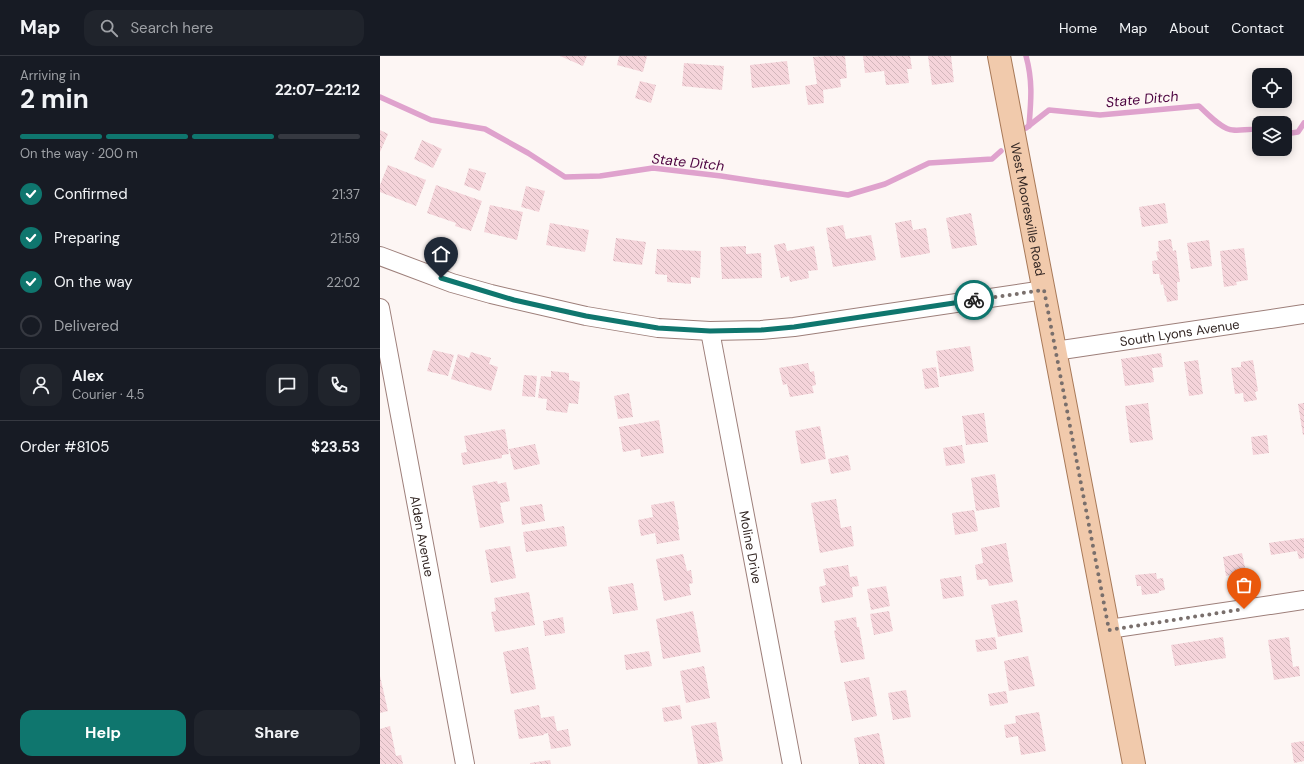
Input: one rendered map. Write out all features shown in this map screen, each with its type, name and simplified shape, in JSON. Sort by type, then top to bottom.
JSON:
[{"type":"main road","name":"West Mooresville Road","points":[[999,56],[1134,764]]},
{"type":"street","points":[[380,256],[459,284],[509,299],[563,312],[658,328],[710,331],[761,330],[794,327],[1044,290]]},
{"type":"street","name":"Alden Avenue","points":[[380,308],[465,764]]},
{"type":"street","name":"South Lyons Avenue","points":[[1055,351],[1304,314]]},
{"type":"street","name":"Moline Drive","points":[[710,331],[792,764]]},
{"type":"street","points":[[1109,630],[1304,600]]},
{"type":"building","points":[[560,56],[587,56],[583,66]]},
{"type":"building","points":[[619,56],[647,56],[643,72],[617,65]]},
{"type":"building","points":[[845,56],[847,78],[840,79],[841,87],[823,90],[824,103],[808,105],[805,86],[817,84],[813,57]]},
{"type":"building","points":[[863,56],[910,56],[912,69],[907,69],[909,83],[886,85],[884,71],[865,73]]},
{"type":"building","points":[[928,56],[951,56],[954,82],[932,85]]},
{"type":"building","points":[[787,61],[790,84],[752,88],[750,65]]},
{"type":"building","points":[[684,63],[724,66],[722,90],[682,86]]},
{"type":"building","points":[[640,81],[656,85],[651,103],[635,98]]},
{"type":"building","points":[[380,130],[388,134],[380,152]]},
{"type":"building","points":[[422,140],[442,149],[433,168],[414,159]]},
{"type":"building","points":[[388,165],[426,180],[416,206],[380,192],[380,185]]},
{"type":"building","points":[[469,168],[486,173],[480,191],[464,185]]},
{"type":"building","points":[[436,185],[482,201],[471,231],[455,226],[456,223],[427,213]]},
{"type":"building","points":[[526,186],[545,191],[539,212],[521,207]]},
{"type":"building","points":[[1165,203],[1168,223],[1142,227],[1139,207]]},
{"type":"building","points":[[490,205],[523,212],[517,240],[484,232]]},
{"type":"building","points":[[971,213],[977,245],[952,249],[946,218]]},
{"type":"building","points":[[911,220],[913,230],[926,228],[930,253],[901,258],[895,223]]},
{"type":"building","points":[[550,223],[589,230],[585,252],[546,245]]},
{"type":"building","points":[[843,225],[846,239],[871,235],[876,260],[833,267],[826,228]]},
{"type":"building","points":[[616,238],[646,242],[642,265],[613,261]]},
{"type":"building","points":[[1171,239],[1173,251],[1176,250],[1180,282],[1177,282],[1178,300],[1167,302],[1159,274],[1153,274],[1152,261],[1158,260],[1156,252],[1159,251],[1158,241]]},
{"type":"building","points":[[1209,240],[1212,266],[1191,269],[1187,243]]},
{"type":"building","points":[[785,243],[787,251],[814,246],[818,270],[808,271],[809,278],[790,282],[789,276],[781,278],[774,245]]},
{"type":"building","points":[[746,246],[746,254],[761,253],[762,278],[722,279],[720,247]]},
{"type":"building","points":[[1244,248],[1248,280],[1236,282],[1237,285],[1224,287],[1220,251]]},
{"type":"building","points":[[657,249],[701,251],[700,278],[691,277],[691,284],[667,282],[667,275],[655,274]]},
{"type":"building","points":[[970,346],[974,371],[940,377],[936,351]]},
{"type":"building","points":[[433,350],[454,355],[448,376],[427,371]]},
{"type":"building","points":[[471,352],[491,358],[489,364],[498,367],[491,391],[451,379],[458,354],[469,358]]},
{"type":"building","points":[[1161,353],[1163,367],[1152,368],[1154,382],[1125,386],[1121,359]]},
{"type":"building","points":[[1198,360],[1203,394],[1189,396],[1184,362]]},
{"type":"building","points":[[1253,360],[1258,391],[1255,392],[1257,400],[1244,402],[1243,393],[1235,394],[1231,368],[1241,367],[1241,362]]},
{"type":"building","points":[[808,363],[810,372],[814,371],[816,385],[812,386],[814,393],[790,397],[787,384],[783,385],[779,368]]},
{"type":"building","points":[[936,367],[939,387],[925,389],[922,369]]},
{"type":"building","points":[[551,371],[569,373],[569,380],[580,382],[578,404],[569,403],[567,413],[546,410],[547,399],[538,398],[541,376],[551,377]]},
{"type":"building","points":[[524,375],[537,376],[535,397],[522,396]]},
{"type":"building","points":[[629,393],[633,417],[618,419],[614,396]]},
{"type":"building","points":[[1148,403],[1153,440],[1130,443],[1125,406]]},
{"type":"building","points":[[1304,403],[1304,435],[1303,435],[1298,404]]},
{"type":"building","points":[[984,413],[988,442],[966,445],[962,416]]},
{"type":"building","points":[[659,420],[664,453],[641,457],[640,449],[623,452],[619,427]]},
{"type":"building","points":[[820,426],[826,459],[801,464],[795,431]]},
{"type":"building","points":[[505,429],[509,454],[502,455],[502,458],[463,465],[461,453],[467,452],[464,436]]},
{"type":"building","points":[[1267,435],[1269,453],[1253,455],[1251,437]]},
{"type":"building","points":[[535,444],[540,464],[514,470],[509,449]]},
{"type":"building","points":[[962,445],[965,463],[946,466],[943,448]]},
{"type":"building","points":[[848,455],[851,470],[831,474],[828,459]]},
{"type":"building","points":[[995,474],[1000,507],[976,511],[971,478]]},
{"type":"building","points":[[497,481],[498,484],[506,482],[510,501],[500,503],[504,523],[480,528],[472,486]]},
{"type":"building","points":[[836,499],[841,528],[851,526],[854,546],[820,553],[811,503]]},
{"type":"building","points":[[674,501],[680,540],[657,544],[655,533],[641,536],[638,520],[653,517],[651,505]]},
{"type":"building","points":[[542,504],[545,521],[522,525],[520,507]]},
{"type":"building","points":[[974,510],[978,531],[955,535],[952,513]]},
{"type":"building","points":[[564,526],[567,546],[526,552],[523,532]]},
{"type":"building","points":[[1304,538],[1304,558],[1299,559],[1297,551],[1271,555],[1269,543]]},
{"type":"building","points":[[1006,543],[1013,582],[989,586],[987,579],[977,580],[975,565],[983,563],[981,548]]},
{"type":"building","points":[[510,546],[516,578],[491,583],[485,550]]},
{"type":"building","points":[[1242,553],[1246,572],[1226,576],[1223,557]]},
{"type":"building","points":[[683,554],[687,571],[691,570],[693,583],[689,584],[691,595],[664,601],[656,559]]},
{"type":"building","points":[[848,565],[850,577],[857,576],[859,586],[852,587],[853,597],[822,603],[819,587],[826,585],[823,569]]},
{"type":"building","points":[[1156,573],[1157,579],[1163,578],[1165,590],[1159,591],[1159,593],[1142,595],[1141,586],[1137,586],[1135,575]]},
{"type":"building","points":[[961,576],[964,596],[943,599],[940,579]]},
{"type":"building","points":[[633,583],[638,610],[613,614],[608,587]]},
{"type":"building","points":[[886,586],[890,606],[871,610],[867,589]]},
{"type":"building","points":[[529,592],[535,625],[495,632],[491,612],[496,611],[494,598]]},
{"type":"building","points":[[1017,600],[1023,632],[998,637],[991,605]]},
{"type":"building","points":[[693,611],[701,652],[663,659],[656,619]]},
{"type":"building","points":[[889,611],[893,631],[874,635],[870,614]]},
{"type":"building","points":[[563,617],[565,633],[545,636],[543,621]]},
{"type":"building","points":[[856,617],[865,659],[841,663],[834,631],[836,630],[834,621]]},
{"type":"building","points":[[995,637],[997,649],[977,652],[975,640]]},
{"type":"building","points":[[1223,637],[1226,658],[1175,666],[1171,645]]},
{"type":"building","points":[[1289,637],[1293,667],[1299,666],[1300,676],[1274,680],[1268,640]]},
{"type":"building","points":[[528,647],[536,689],[511,694],[503,652]]},
{"type":"building","points":[[649,651],[652,666],[626,670],[624,655]]},
{"type":"building","points":[[1028,656],[1035,686],[1009,691],[1004,661]]},
{"type":"building","points":[[704,666],[710,698],[686,703],[680,671]]},
{"type":"building","points":[[380,676],[388,711],[380,713]]},
{"type":"building","points":[[869,677],[877,716],[852,721],[844,682]]},
{"type":"building","points":[[906,690],[911,717],[893,720],[888,693]]},
{"type":"building","points":[[1006,691],[1008,703],[990,706],[988,694]]},
{"type":"building","points":[[539,705],[541,718],[554,716],[557,731],[568,729],[571,746],[551,749],[548,733],[519,739],[514,710]]},
{"type":"building","points":[[680,705],[682,719],[664,722],[662,708]]},
{"type":"building","points":[[1039,712],[1046,751],[1021,755],[1018,736],[1006,738],[1004,725],[1016,723],[1015,716]]},
{"type":"building","points":[[716,722],[723,761],[698,764],[691,726]]},
{"type":"building","points":[[390,726],[396,756],[401,755],[403,764],[380,764],[380,729]]},
{"type":"building","points":[[879,733],[885,764],[859,764],[854,738]]},
{"type":"building","points":[[1304,741],[1304,761],[1294,763],[1291,743]]},
{"type":"building","points":[[550,760],[551,764],[530,764],[530,763]]},
{"type":"waterway","points":[[1026,56],[1031,83],[1029,126]]},
{"type":"waterway","name":"State Ditch","points":[[380,97],[431,120],[485,129],[528,153],[565,177],[600,176],[653,168],[721,176],[848,195],[885,184],[929,163],[992,159],[1001,151]]},
{"type":"waterway","name":"State Ditch","points":[[1026,128],[1049,110],[1100,115],[1199,106],[1224,127],[1236,130],[1252,129]]},
{"type":"waterway","name":"State Ditch","points":[[1292,133],[1298,132],[1304,123]]},
{"type":"way so far","points":[[974,300],[1044,290],[1109,630],[1244,609]]},
{"type":"route","points":[[441,278],[491,294],[563,312],[658,328],[684,330],[727,331],[794,327],[974,300]]}]
